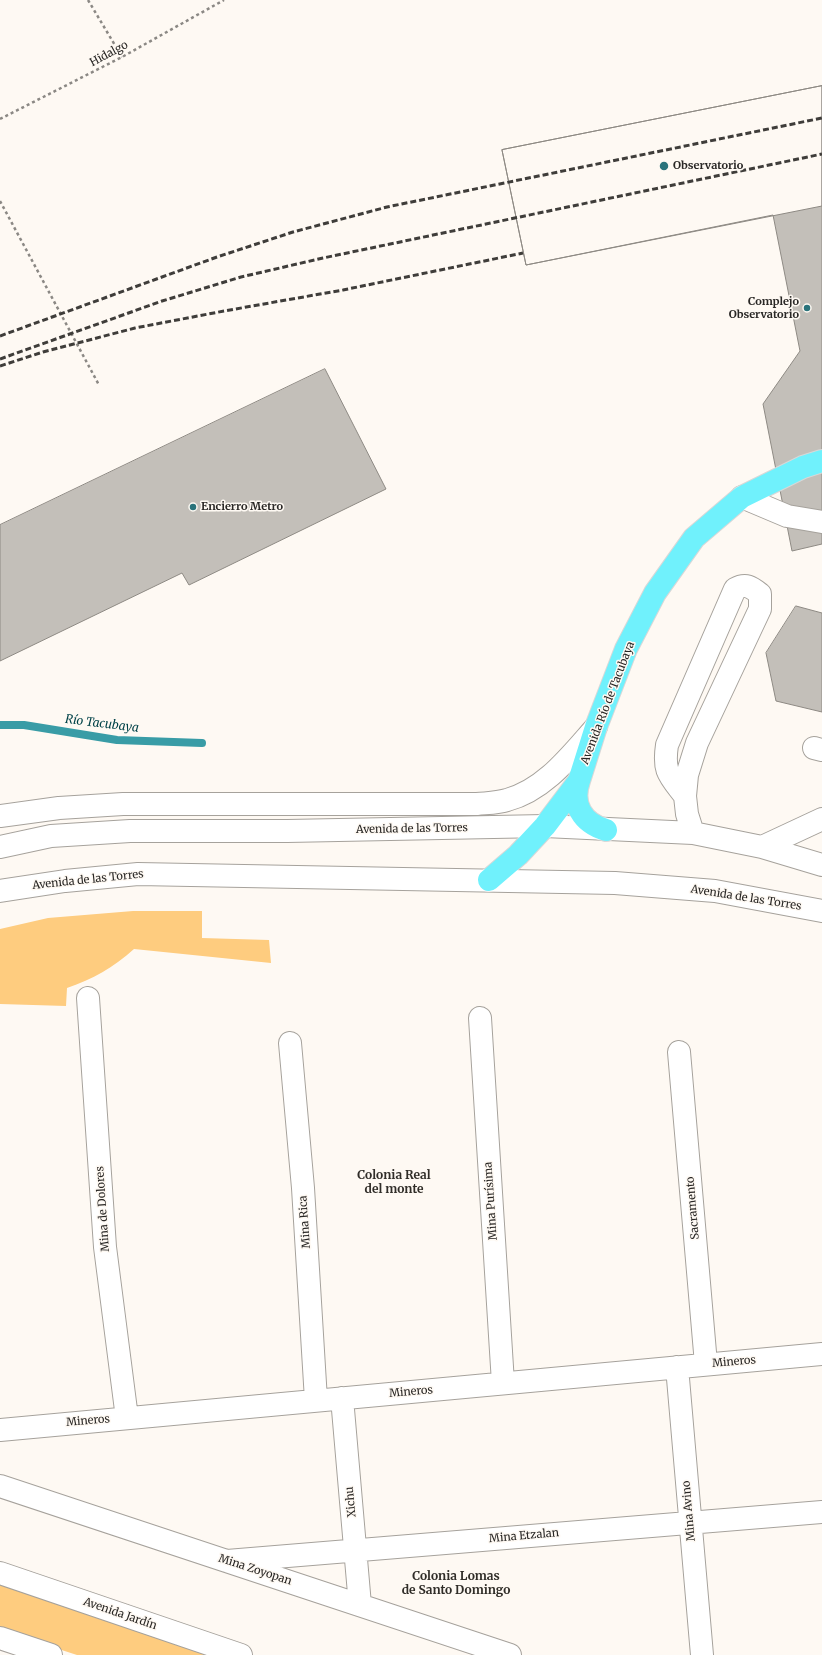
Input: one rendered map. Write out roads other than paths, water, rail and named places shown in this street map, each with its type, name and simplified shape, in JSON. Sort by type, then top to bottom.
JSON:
[{"type":"main road","name":"Avenida Río de Tacubaya","points":[[489,880],[518,855],[545,826],[579,781],[596,728],[626,649],[655,593],[694,538],[742,496],[803,467],[822,461]]},
{"type":"main road","points":[[579,781],[576,797],[580,812],[587,821],[596,827],[606,830]]},
{"type":"street","points":[[742,496],[787,516],[822,522]]},
{"type":"street","points":[[685,796],[668,773],[665,760],[667,745],[735,590],[741,586],[747,585],[760,594],[760,609],[697,743],[687,775],[685,796],[687,814],[693,833]]},
{"type":"street","points":[[0,816],[59,808],[123,804],[477,804],[507,800],[528,792],[550,776],[596,728]]},
{"type":"street","points":[[762,847],[822,819]]},
{"type":"street","name":"Avenida de las Torres","points":[[0,847],[51,836],[130,831],[545,826],[693,833],[762,847],[822,864]]},
{"type":"street","name":"Avenida de las Torres","points":[[0,890],[65,881],[138,874],[615,883],[707,890],[822,911]]},
{"type":"street","name":"Mina de Dolores","points":[[88,998],[105,1247],[127,1418]]},
{"type":"street","name":"Mina Purísima","points":[[480,1018],[503,1383]]},
{"type":"street","name":"Mina Rica","points":[[290,1043],[303,1188],[316,1400]]},
{"type":"street","name":"Sacramento","points":[[679,1052],[706,1364]]},
{"type":"street","name":"Mineros","points":[[0,1430],[822,1354]]},
{"type":"street","name":"Mina Avino","points":[[677,1367],[702,1655]]},
{"type":"street","name":"Xichu","points":[[342,1398],[360,1605]]},
{"type":"street","name":"Mina Zoyopan","points":[[0,1486],[510,1655]]},
{"type":"street","name":"Mina Etzalan","points":[[227,1561],[822,1512]]},
{"type":"street","name":"Avenida Jardín","points":[[0,1573],[241,1655]]},
{"type":"street","points":[[0,1638],[51,1655]]},
{"type":"waterway","name":"Río Tacubaya","points":[[0,725],[24,725],[117,740],[202,743]]},
{"type":"railway","points":[[0,336],[217,257],[293,232],[387,207],[822,118]]},
{"type":"railway","points":[[0,359],[162,301],[241,277],[323,258],[822,154]]},
{"type":"railway","points":[[0,366],[43,352],[135,328],[343,290],[523,253]]},
{"type":"place","name":"Observatorio","points":[[664,166]]},
{"type":"place","name":"Complejo Observatorio","points":[[807,308]]},
{"type":"place","name":"Encierro Metro","points":[[193,507]]},
{"type":"district","name":"Colonia Real del monte","points":[[394,1183]]},
{"type":"district","name":"Colonia Lomas de Santo Domingo","points":[[456,1584]]}]
